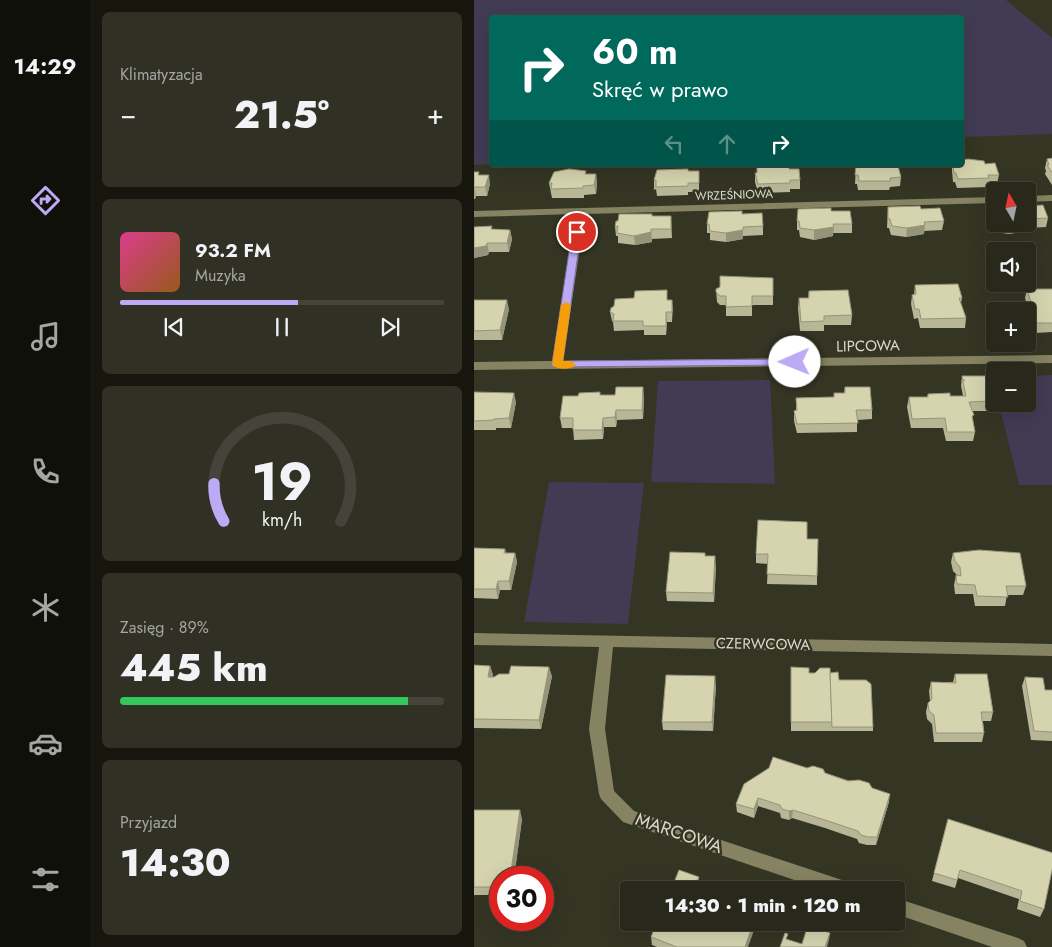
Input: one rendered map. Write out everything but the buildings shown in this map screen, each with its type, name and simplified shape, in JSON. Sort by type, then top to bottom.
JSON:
[{"type":"street","points":[[1036,199],[1052,198]]},
{"type":"street","name":"WRZEŚNIOWA","points":[[474,214],[580,213],[986,200]]},
{"type":"street","points":[[557,365],[580,213]]},
{"type":"street","name":"LIPCOWA","points":[[474,366],[1052,359]]},
{"type":"street","name":"CZERWCOWA","points":[[474,639],[1052,650]]},
{"type":"street","name":"MARCOWA","points":[[607,641],[597,729],[607,794],[629,817],[821,881]]},
{"type":"street","points":[[905,909],[1018,947]]},
{"type":"shaded area","points":[[474,0],[1006,0],[1052,38],[1052,134],[964,137],[964,15],[489,15],[489,164],[474,165]]},
{"type":"shaded area","points":[[1052,375],[1052,485],[1019,485],[1001,412],[1036,412],[1036,376]]},
{"type":"shaded area","points":[[770,380],[775,484],[651,482],[658,381]]},
{"type":"shaded area","points":[[549,482],[644,483],[628,624],[524,622]]},
{"type":"slow traffic","points":[[566,305],[557,365],[571,365]]},
{"type":"route","points":[[577,232],[557,365],[795,362]]}]
